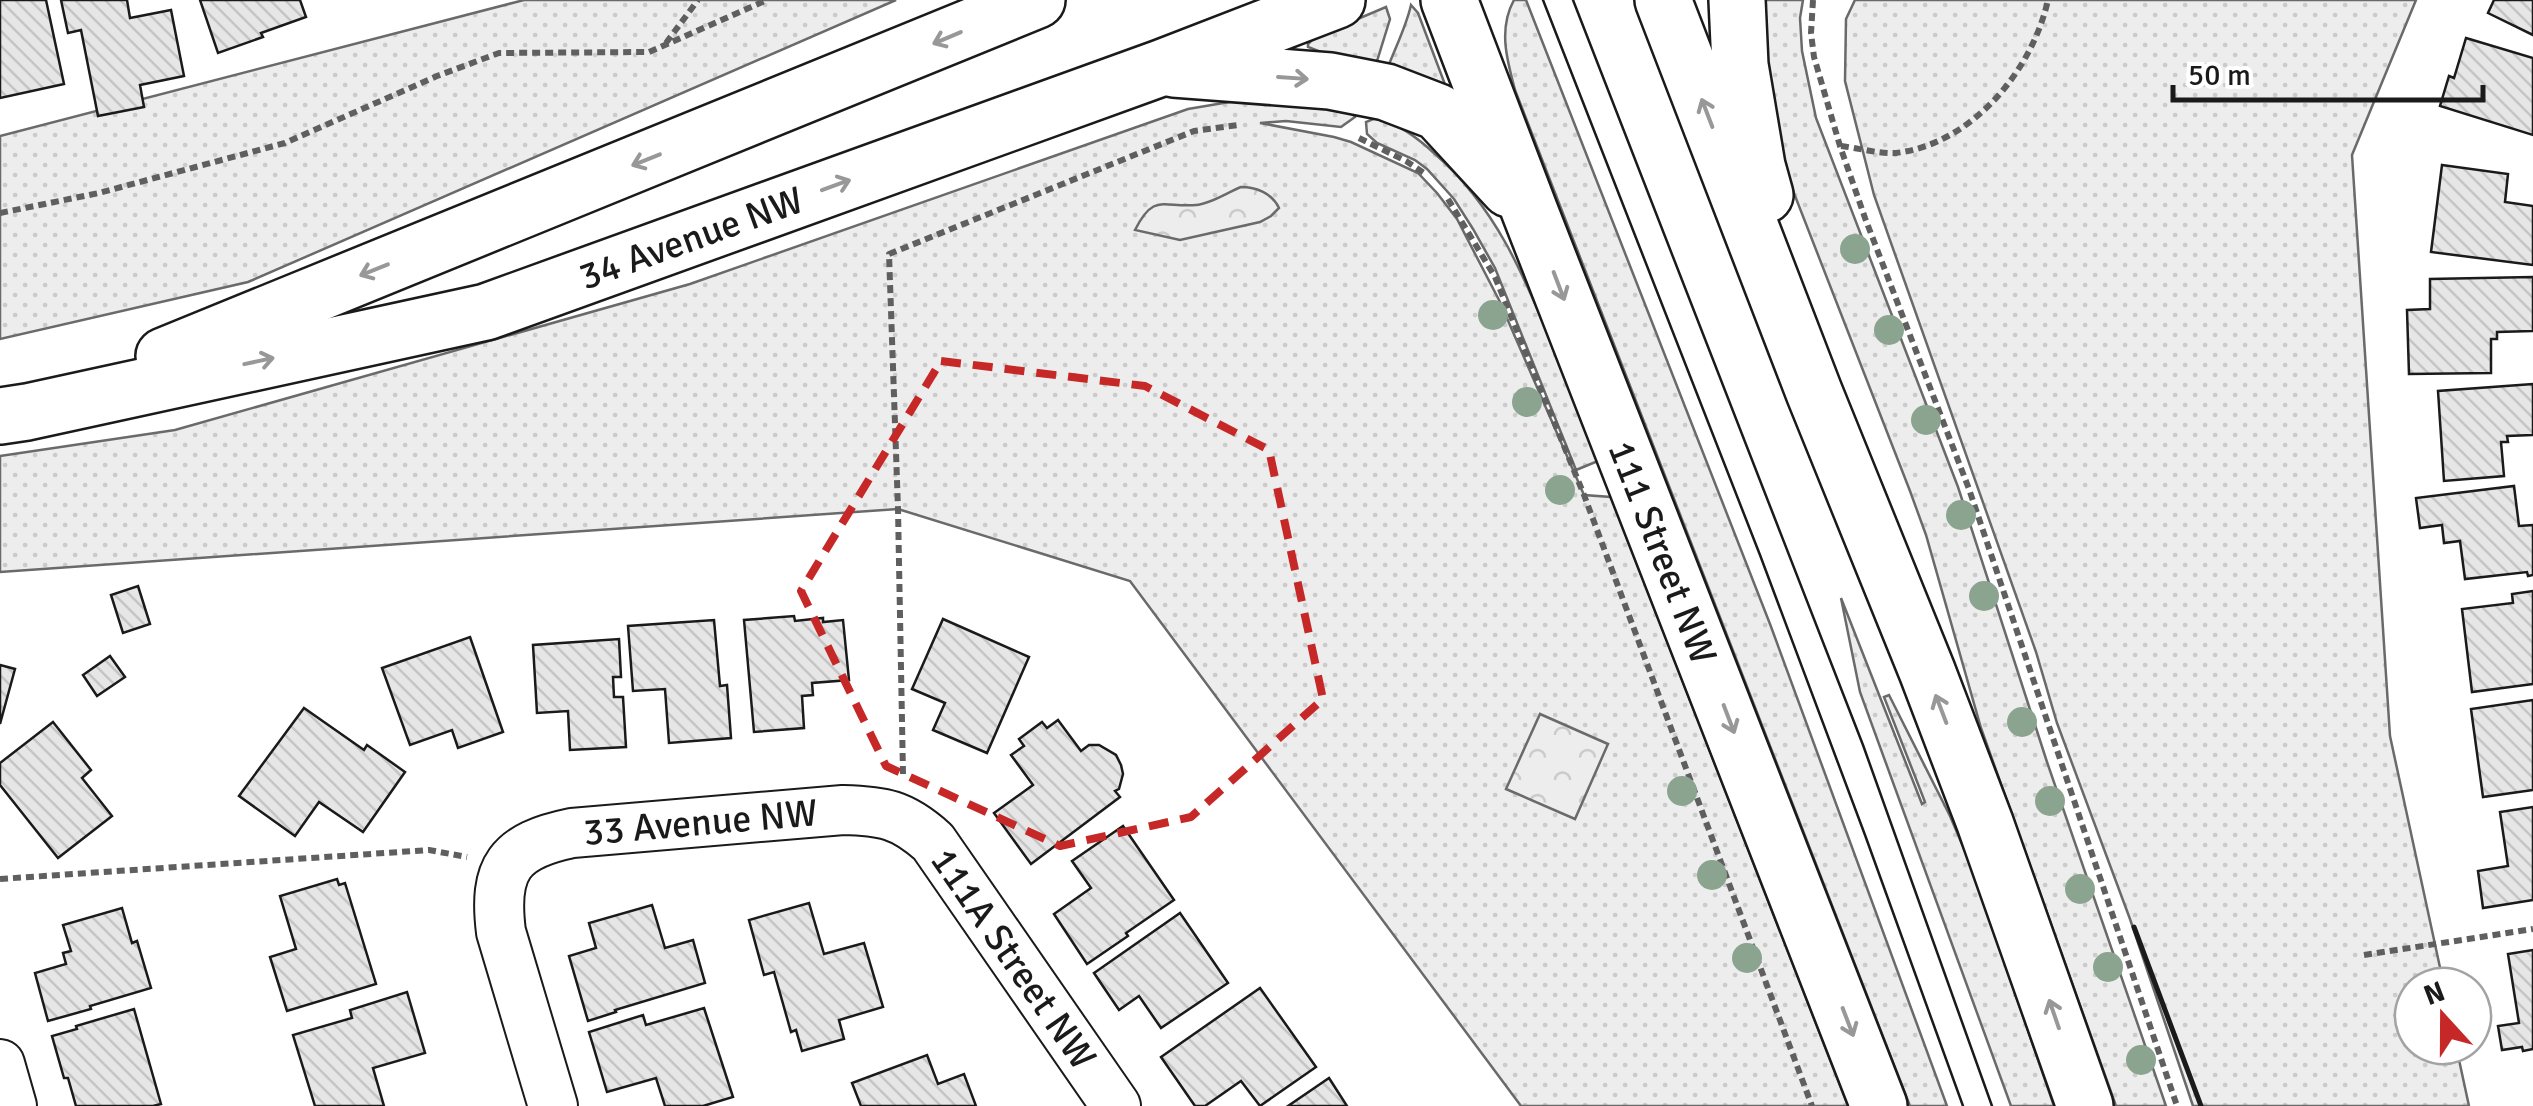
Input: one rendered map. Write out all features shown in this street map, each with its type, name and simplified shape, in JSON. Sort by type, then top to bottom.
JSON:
[{"type":"main road","name":"34 Avenue NW","points":[[13,414],[1037,0]]},
{"type":"main road","name":"34 Avenue NW","points":[[13,414],[486,312],[1161,68],[1337,0]]},
{"type":"main road","name":"111 Street NW","points":[[1449,0],[1879,1106]]},
{"type":"main road","points":[[1663,0],[1985,823],[2086,1106]]},
{"type":"main road","points":[[1738,0],[1740,65],[1757,166],[1814,392]]},
{"type":"main road","points":[[1161,68],[1330,81],[1386,92],[1438,112],[1530,212]]},
{"type":"street","name":"33 Avenue NW","points":[[507,864],[522,850],[546,838],[572,833],[842,810],[886,812],[904,820]]},
{"type":"street","name":"111A Street NW","points":[[904,820],[933,842],[1116,1106]]},
{"type":"street","points":[[507,864],[498,908],[502,932],[553,1106]]},
{"type":"street","points":[[0,1064],[12,1106]]},
{"type":"path","points":[[665,44],[698,0]]},
{"type":"path","points":[[0,214],[99,193],[285,143],[499,53],[649,52],[767,0]]},
{"type":"path","points":[[1813,0],[1814,57],[1840,146],[1968,490],[2176,1106]]},
{"type":"path","points":[[1840,146],[1893,153],[1948,135],[1972,120],[2010,82],[2036,38],[2048,0]]},
{"type":"path","points":[[904,820],[890,254],[1194,131],[1243,124]]},
{"type":"path","points":[[1354,135],[1406,161],[1433,181]]},
{"type":"path","points":[[1440,189],[1495,277],[1584,496],[1812,1106]]},
{"type":"path","points":[[0,878],[429,850],[507,864]]},
{"type":"path","points":[[2364,956],[2533,929]]},
{"type":"highlighted area","points":[[941,361],[1145,386],[1269,450],[1323,699],[1191,817],[1060,846],[886,766],[801,591]]},
{"type":"green space","points":[[524,0],[896,0],[248,282],[0,339],[0,136]]},
{"type":"green space","points":[[1514,0],[1526,0],[1770,624],[1947,1106],[1910,1106],[1515,90],[1505,33]]},
{"type":"green space","points":[[1757,0],[1803,0],[1802,51],[1816,118],[1958,487],[2047,762],[2166,1106],[2116,1106],[1981,728],[1926,535],[1776,147]]},
{"type":"green space","points":[[1855,0],[2416,0],[2352,155],[2390,736],[2440,966],[2393,966],[2393,1066],[2460,1066],[2469,1106],[2193,1106],[1874,195],[1845,81],[1846,19]]},
{"type":"green space","points":[[1411,5],[1418,13],[1449,95],[1388,67]]},
{"type":"green space","points":[[1386,7],[1390,19],[1377,61],[1362,68],[1308,47],[1315,37]]},
{"type":"green space","points":[[1247,99],[1347,105],[1355,117],[1341,127],[1286,121],[1260,123],[1351,142],[1418,173],[1457,219],[1499,300],[1584,495],[1611,497],[1848,1106],[1521,1106],[1130,581],[898,509],[0,572],[0,456],[175,430],[690,284],[1188,109]]},
{"type":"green space","points":[[1378,117],[1429,148],[1456,174],[1491,219],[1531,294],[1598,461],[1576,470],[1495,268],[1454,199],[1427,169],[1367,134],[1366,122]]},
{"type":"green space","points":[[1241,187],[1263,192],[1279,208],[1260,222],[1180,240],[1135,230],[1154,206],[1202,204]]},
{"type":"green space","points":[[1841,598],[1922,804],[1925,802],[1884,697],[1889,695],[1970,863],[2054,1106],[2011,1106],[1860,692]]},
{"type":"green space","points":[[1540,714],[1608,744],[1575,819],[1506,789]]},
{"type":"building","points":[[0,0],[46,0],[64,84],[0,98]]},
{"type":"building","points":[[61,0],[127,0],[130,18],[171,10],[184,76],[140,85],[144,107],[98,116],[81,30],[68,33]]},
{"type":"building","points":[[200,0],[300,0],[306,17],[218,53]]},
{"type":"building","points":[[2494,0],[2533,0],[2533,35],[2488,13]]},
{"type":"building","points":[[2466,38],[2533,58],[2533,135],[2440,106],[2449,76],[2454,78]]},
{"type":"building","points":[[2442,165],[2508,174],[2505,202],[2533,206],[2533,265],[2431,252]]},
{"type":"building","points":[[2533,277],[2533,331],[2497,332],[2497,339],[2491,339],[2491,373],[2409,374],[2407,310],[2430,309],[2430,279]]},
{"type":"building","points":[[2533,384],[2533,435],[2507,436],[2508,442],[2501,442],[2504,476],[2444,481],[2438,391]]},
{"type":"building","points":[[2514,486],[2519,526],[2533,525],[2533,575],[2528,576],[2527,572],[2465,579],[2460,541],[2444,543],[2442,525],[2420,528],[2416,498]]},
{"type":"building","points":[[138,586],[150,624],[123,633],[111,595]]},
{"type":"building","points":[[2533,591],[2533,684],[2472,692],[2462,609],[2513,603],[2512,594]]},
{"type":"building","points":[[794,616],[795,621],[843,620],[849,680],[812,683],[813,695],[802,696],[804,728],[754,732],[744,620]]},
{"type":"building","points":[[943,619],[1029,657],[987,753],[933,730],[945,703],[912,689]]},
{"type":"building","points":[[714,620],[720,686],[727,685],[731,738],[669,743],[665,689],[633,691],[628,626]]},
{"type":"building","points":[[470,637],[503,732],[458,748],[452,730],[410,745],[382,668]]},
{"type":"building","points":[[619,639],[621,677],[613,677],[614,697],[623,697],[626,747],[570,750],[568,711],[537,713],[533,645]]},
{"type":"building","points":[[110,656],[125,677],[97,696],[83,675]]},
{"type":"building","points":[[0,665],[15,669],[0,724]]},
{"type":"building","points":[[2533,700],[2533,790],[2483,797],[2471,709]]},
{"type":"building","points":[[304,708],[364,750],[367,745],[405,772],[363,832],[319,802],[295,836],[239,796]]},
{"type":"building","points":[[1058,720],[1081,751],[1089,745],[1099,745],[1116,755],[1123,774],[1115,791],[1120,797],[1031,864],[994,813],[1033,785],[1011,755],[1024,746],[1019,739],[1042,722],[1047,728]]},
{"type":"building","points":[[53,722],[91,770],[82,778],[112,816],[58,858],[0,785],[0,763]]},
{"type":"building","points":[[2533,807],[2533,900],[2483,908],[2478,871],[2508,866],[2500,812]]},
{"type":"building","points":[[1123,826],[1174,900],[1087,964],[1054,914],[1091,888],[1072,861]]},
{"type":"building","points":[[337,879],[339,885],[345,883],[376,984],[287,1011],[270,957],[296,949],[280,896]]},
{"type":"building","points":[[809,903],[824,954],[864,943],[883,1007],[839,1020],[844,1039],[802,1051],[796,1030],[791,1032],[774,972],[764,975],[749,920]]},
{"type":"building","points":[[652,905],[665,948],[693,940],[705,983],[588,1021],[569,956],[596,948],[589,923]]},
{"type":"building","points":[[122,908],[151,988],[48,1021],[35,973],[66,964],[63,953],[71,951],[63,925]]},
{"type":"building","points":[[1180,913],[1228,983],[1161,1028],[1139,996],[1119,1010],[1094,973]]},
{"type":"building","points":[[2533,950],[2533,1049],[2502,1050],[2498,1026],[2519,1023],[2508,954]]},
{"type":"building","points":[[1260,988],[1316,1067],[1260,1106],[1241,1081],[1205,1106],[1195,1106],[1161,1057]]},
{"type":"building","points":[[407,992],[425,1053],[373,1068],[384,1106],[315,1106],[293,1035],[352,1018],[350,1010]]},
{"type":"building","points":[[704,1008],[733,1097],[703,1106],[665,1106],[656,1078],[607,1092],[589,1032],[643,1015],[646,1025]]},
{"type":"building","points":[[134,1009],[161,1104],[76,1106],[52,1036]]},
{"type":"building","points":[[927,1055],[938,1084],[964,1074],[976,1106],[861,1106],[852,1083]]},
{"type":"building","points":[[1329,1078],[1347,1106],[1288,1106]]},
{"type":"tram line","points":[[1543,0],[1760,555],[1963,1106]]},
{"type":"tram line","points":[[1573,0],[1863,745],[1992,1106]]},
{"type":"wall","points":[[2134,927],[2201,1106]]}]
